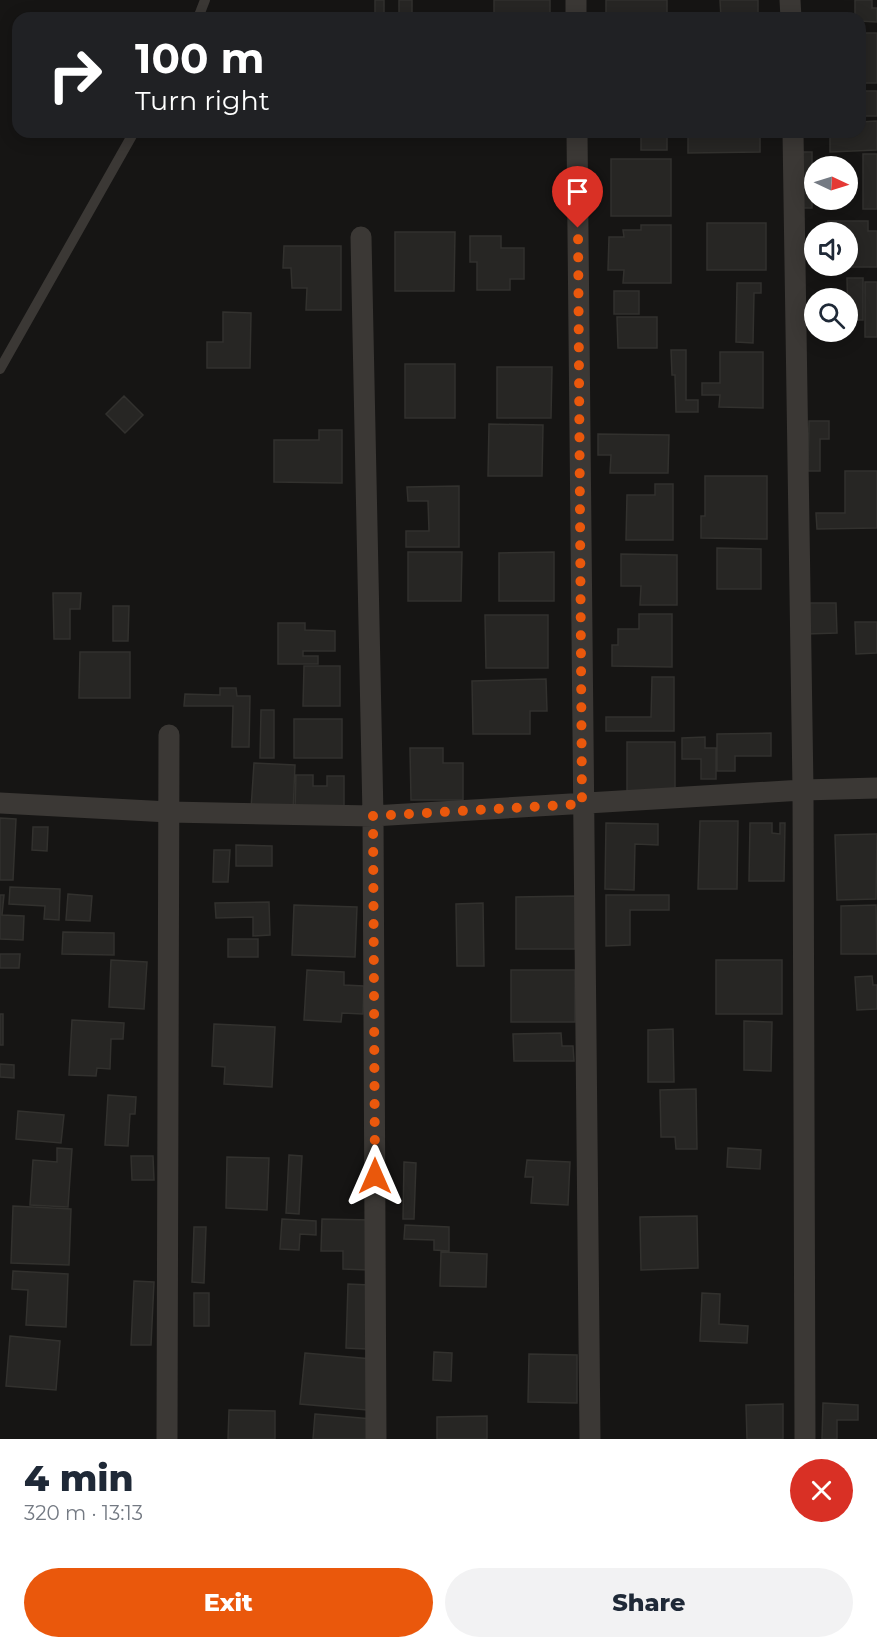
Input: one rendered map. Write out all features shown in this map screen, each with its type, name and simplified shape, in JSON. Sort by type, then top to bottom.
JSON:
[{"type":"street","points":[[577,138],[590,1439]]},
{"type":"street","points":[[792,138],[803,790],[805,1439]]},
{"type":"street","points":[[361,237],[373,816],[376,1439]]},
{"type":"street","points":[[167,1439],[169,735]]},
{"type":"street","points":[[0,803],[169,812],[373,816],[803,790],[877,789]]},
{"type":"lane","points":[[0,369],[131,138]]},
{"type":"building","points":[[375,0],[384,0],[384,12],[375,12]]},
{"type":"building","points":[[399,0],[412,0],[412,12],[399,12]]},
{"type":"building","points":[[494,0],[550,0],[550,12],[494,12]]},
{"type":"building","points":[[606,0],[667,0],[667,12],[606,12]]},
{"type":"building","points":[[720,0],[758,0],[758,12],[721,12]]},
{"type":"building","points":[[855,0],[872,0],[872,8],[877,8],[877,22],[866,21],[866,12],[855,12]]},
{"type":"building","points":[[866,33],[877,33],[877,83],[866,83]]},
{"type":"building","points":[[866,91],[877,91],[877,116],[866,116]]},
{"type":"building","points":[[877,121],[877,150],[830,152],[830,138],[866,138],[866,122]]},
{"type":"building","points":[[641,138],[667,138],[667,150],[641,150]]},
{"type":"building","points":[[688,138],[760,138],[760,152],[688,153]]},
{"type":"building","points":[[799,152],[812,152],[812,156],[804,156],[804,208],[799,208]]},
{"type":"building","points":[[863,154],[877,154],[877,209],[863,209]]},
{"type":"building","points":[[611,159],[671,159],[671,216],[611,216]]},
{"type":"building","points":[[868,221],[868,231],[877,231],[877,267],[858,267],[858,222],[828,222]]},
{"type":"building","points":[[707,223],[766,223],[766,270],[707,270]]},
{"type":"building","points":[[641,225],[671,225],[671,283],[623,283],[624,270],[608,270],[609,237],[624,237],[623,230],[641,230]]},
{"type":"building","points":[[395,232],[455,232],[454,291],[395,291]]},
{"type":"building","points":[[470,236],[501,236],[501,248],[524,248],[524,279],[510,279],[510,290],[477,290],[477,262],[470,262]]},
{"type":"building","points":[[284,246],[341,246],[341,310],[306,310],[307,288],[292,288],[291,268],[283,268]]},
{"type":"building","points":[[847,278],[863,278],[863,320],[858,320],[858,288],[847,288]]},
{"type":"building","points":[[865,282],[877,282],[877,337],[865,337]]},
{"type":"building","points":[[737,283],[761,283],[761,293],[754,293],[753,343],[736,342]]},
{"type":"building","points":[[614,291],[639,291],[639,314],[614,314]]},
{"type":"building","points":[[223,312],[251,313],[250,368],[207,368],[207,342],[223,342]]},
{"type":"building","points":[[617,317],[657,317],[657,348],[618,348]]},
{"type":"building","points":[[671,350],[686,350],[686,400],[698,400],[698,412],[676,412],[675,375],[672,375]]},
{"type":"building","points":[[720,352],[763,352],[763,408],[719,407],[720,395],[702,395],[702,383],[720,383]]},
{"type":"building","points":[[405,364],[455,364],[455,418],[405,418]]},
{"type":"building","points":[[497,367],[552,367],[551,418],[497,418]]},
{"type":"building","points":[[124,396],[143,415],[125,433],[106,414]]},
{"type":"building","points":[[809,421],[829,421],[829,439],[820,439],[820,471],[808,471]]},
{"type":"building","points":[[489,424],[543,425],[542,476],[488,476]]},
{"type":"building","points":[[319,430],[342,430],[342,483],[274,482],[274,440],[319,440]]},
{"type":"building","points":[[598,434],[669,435],[668,473],[610,473],[611,455],[598,455]]},
{"type":"building","points":[[845,471],[877,471],[877,528],[817,529],[816,513],[845,513]]},
{"type":"building","points":[[705,476],[767,476],[767,539],[701,538],[701,516],[705,516]]},
{"type":"building","points":[[655,484],[673,484],[673,540],[626,540],[627,495],[655,495]]},
{"type":"building","points":[[459,486],[459,547],[406,547],[406,531],[429,531],[428,501],[408,501],[407,487]]},
{"type":"building","points":[[717,548],[761,549],[761,589],[717,589]]},
{"type":"building","points":[[408,552],[462,552],[461,601],[408,601]]},
{"type":"building","points":[[554,552],[554,601],[499,601],[499,553]]},
{"type":"building","points":[[621,554],[677,555],[677,605],[640,605],[641,586],[621,586]]},
{"type":"building","points":[[53,593],[81,593],[80,609],[70,609],[70,639],[54,639]]},
{"type":"building","points":[[806,603],[836,603],[837,633],[806,634]]},
{"type":"building","points":[[113,606],[129,606],[128,641],[113,641]]},
{"type":"building","points":[[639,614],[672,614],[672,667],[612,666],[612,645],[618,645],[618,629],[639,629]]},
{"type":"building","points":[[485,615],[548,615],[548,668],[486,668]]},
{"type":"building","points":[[855,622],[877,622],[877,653],[856,654]]},
{"type":"building","points":[[278,623],[305,623],[305,630],[335,631],[335,651],[303,651],[303,656],[318,656],[318,664],[278,664]]},
{"type":"building","points":[[80,652],[130,652],[130,698],[79,698]]},
{"type":"building","points":[[304,666],[340,666],[340,706],[303,706]]},
{"type":"building","points":[[652,677],[674,677],[674,731],[606,731],[606,717],[651,717]]},
{"type":"building","points":[[546,679],[547,711],[530,711],[530,734],[473,734],[472,681]]},
{"type":"building","points":[[220,688],[236,688],[237,696],[250,696],[249,747],[232,747],[233,706],[184,706],[185,694],[220,695]]},
{"type":"building","points":[[261,710],[274,710],[274,758],[260,758]]},
{"type":"building","points":[[294,719],[342,719],[342,758],[294,758]]},
{"type":"building","points":[[771,733],[771,756],[735,756],[735,771],[717,771],[717,734]]},
{"type":"building","points":[[705,737],[705,748],[716,748],[716,779],[701,779],[701,759],[682,759],[682,738]]},
{"type":"building","points":[[627,742],[675,742],[675,792],[627,792]]},
{"type":"building","points":[[410,748],[443,748],[443,763],[463,763],[463,800],[411,800]]},
{"type":"building","points":[[254,763],[295,765],[293,812],[251,809]]},
{"type":"building","points":[[296,775],[313,775],[313,786],[327,786],[327,776],[344,776],[344,811],[295,810]]},
{"type":"building","points":[[0,818],[16,819],[13,880],[0,880]]},
{"type":"building","points":[[700,821],[738,821],[737,889],[698,889]]},
{"type":"building","points":[[606,823],[658,824],[658,845],[635,844],[634,890],[605,889]]},
{"type":"building","points":[[750,823],[772,823],[772,833],[780,834],[780,823],[785,823],[784,881],[749,881]]},
{"type":"building","points":[[33,827],[48,827],[47,851],[32,850]]},
{"type":"building","points":[[877,834],[876,899],[837,900],[835,835]]},
{"type":"building","points":[[236,845],[272,846],[272,866],[236,866]]},
{"type":"building","points":[[214,850],[230,850],[228,882],[213,882]]},
{"type":"building","points":[[10,887],[60,889],[59,920],[44,919],[45,906],[9,904]]},
{"type":"building","points":[[68,894],[92,896],[90,921],[66,920]]},
{"type":"building","points":[[0,895],[4,895],[2,915],[24,916],[23,940],[0,939]]},
{"type":"building","points":[[606,895],[669,895],[669,910],[630,910],[630,945],[606,946]]},
{"type":"building","points":[[575,896],[575,949],[516,949],[516,897]]},
{"type":"building","points":[[269,902],[270,935],[253,936],[253,917],[216,918],[215,903]]},
{"type":"building","points":[[483,903],[484,966],[457,966],[456,904]]},
{"type":"building","points":[[294,905],[357,907],[355,957],[292,955]]},
{"type":"building","points":[[876,905],[877,954],[841,954],[841,906]]},
{"type":"building","points":[[63,932],[114,933],[114,955],[62,954]]},
{"type":"building","points":[[228,939],[258,939],[258,957],[228,957]]},
{"type":"building","points":[[0,954],[20,954],[19,968],[0,968]]},
{"type":"building","points":[[111,960],[147,962],[144,1009],[109,1007]]},
{"type":"building","points":[[716,960],[782,960],[782,1014],[716,1014]]},
{"type":"building","points":[[307,970],[344,972],[344,985],[364,986],[363,1014],[342,1013],[341,1022],[304,1020]]},
{"type":"building","points":[[511,970],[575,970],[575,1022],[511,1022]]},
{"type":"building","points":[[872,976],[873,985],[877,985],[877,1009],[857,1010],[855,977]]},
{"type":"building","points":[[0,1014],[3,1014],[3,1045],[0,1045]]},
{"type":"building","points":[[72,1020],[124,1023],[123,1039],[111,1039],[110,1069],[97,1068],[96,1076],[69,1075]]},
{"type":"building","points":[[744,1021],[772,1022],[771,1071],[744,1070]]},
{"type":"building","points":[[214,1024],[275,1027],[272,1087],[224,1084],[225,1067],[212,1066]]},
{"type":"building","points":[[673,1029],[674,1082],[648,1082],[648,1030]]},
{"type":"building","points":[[561,1033],[562,1046],[573,1046],[574,1061],[514,1061],[513,1034]]},
{"type":"building","points":[[0,1064],[14,1065],[14,1078],[0,1077]]},
{"type":"building","points":[[696,1089],[697,1149],[676,1149],[675,1137],[661,1137],[660,1090]]},
{"type":"building","points":[[108,1095],[136,1097],[135,1114],[130,1114],[128,1146],[105,1145]]},
{"type":"building","points":[[18,1111],[64,1115],[61,1143],[16,1139]]},
{"type":"building","points":[[57,1148],[72,1149],[68,1207],[30,1205],[33,1160],[57,1162]]},
{"type":"building","points":[[728,1148],[761,1150],[760,1169],[727,1167]]},
{"type":"building","points":[[289,1155],[302,1156],[299,1214],[286,1213]]},
{"type":"building","points":[[131,1156],[153,1156],[154,1180],[132,1180]]},
{"type":"building","points":[[227,1157],[269,1158],[267,1210],[226,1208]]},
{"type":"building","points":[[527,1160],[570,1162],[568,1205],[531,1203],[533,1177],[525,1177]]},
{"type":"building","points":[[404,1162],[416,1163],[414,1219],[403,1219]]},
{"type":"building","points":[[13,1206],[71,1209],[69,1265],[11,1263]]},
{"type":"building","points":[[697,1216],[698,1268],[641,1270],[640,1217]]},
{"type":"building","points":[[282,1219],[316,1221],[316,1235],[300,1234],[299,1250],[280,1249]]},
{"type":"building","points":[[322,1219],[371,1220],[369,1270],[343,1269],[343,1251],[321,1251]]},
{"type":"building","points":[[405,1225],[449,1227],[449,1251],[434,1250],[434,1240],[404,1239]]},
{"type":"building","points":[[194,1227],[206,1227],[204,1283],[192,1282]]},
{"type":"building","points":[[441,1252],[487,1254],[486,1287],[440,1286]]},
{"type":"building","points":[[13,1271],[68,1274],[66,1327],[26,1325],[28,1290],[12,1289]]},
{"type":"building","points":[[134,1281],[154,1282],[151,1345],[131,1345]]},
{"type":"building","points":[[348,1284],[369,1285],[367,1349],[346,1348]]},
{"type":"building","points":[[194,1293],[209,1293],[209,1326],[194,1326]]},
{"type":"building","points":[[702,1293],[720,1294],[719,1324],[748,1326],[747,1343],[700,1341]]},
{"type":"building","points":[[10,1336],[60,1341],[56,1390],[6,1386]]},
{"type":"building","points":[[434,1352],[452,1353],[451,1381],[433,1380]]},
{"type":"building","points":[[305,1353],[372,1359],[367,1410],[300,1404]]},
{"type":"building","points":[[529,1354],[577,1355],[577,1403],[528,1402]]},
{"type":"building","points":[[823,1403],[858,1405],[858,1420],[837,1420],[837,1439],[822,1439]]},
{"type":"building","points":[[783,1404],[783,1439],[747,1439],[746,1405]]},
{"type":"building","points":[[229,1410],[275,1411],[275,1439],[228,1439]]},
{"type":"building","points":[[315,1414],[372,1419],[370,1439],[313,1439]]},
{"type":"building","points":[[487,1416],[487,1439],[437,1439],[437,1417]]},
{"type":"route","points":[[375,1176],[373,816],[582,804],[578,228]]}]
